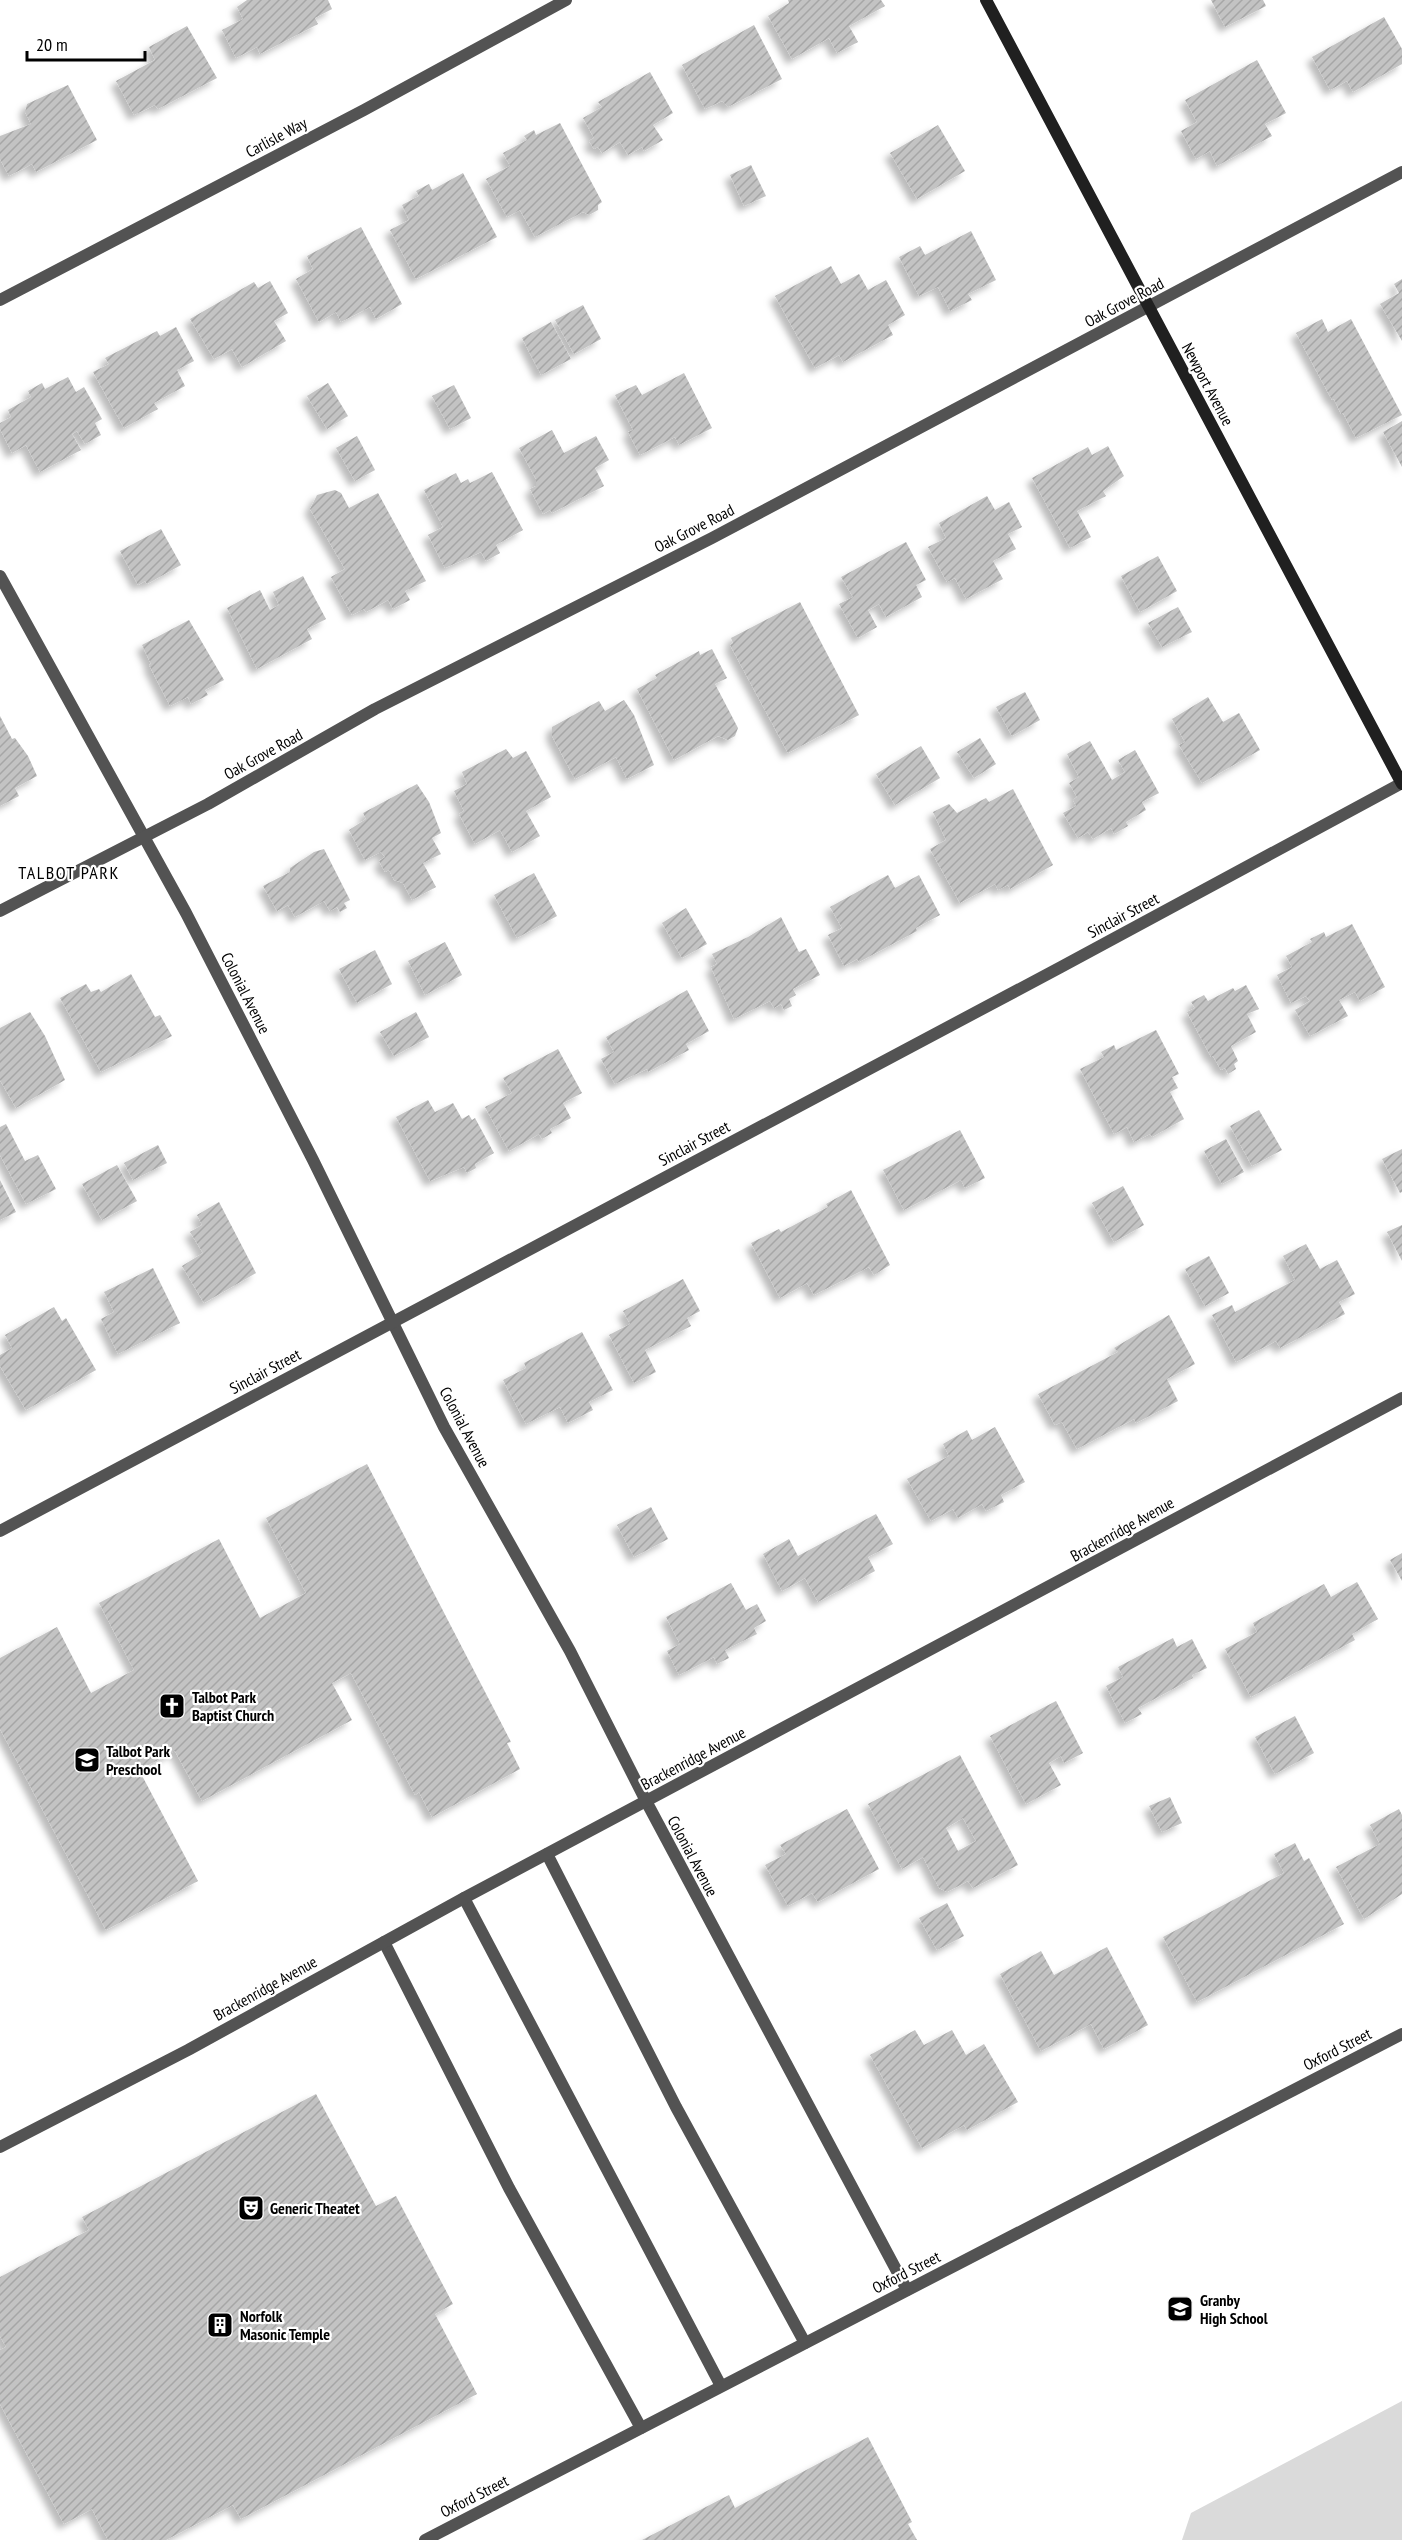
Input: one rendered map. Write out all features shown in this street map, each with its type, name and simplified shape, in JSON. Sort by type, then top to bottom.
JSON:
[{"type":"street","name":"Carlisle Way","points":[[0,300],[364,110],[566,0]]},
{"type":"street","name":"Newport Avenue","points":[[986,0],[1402,783]]},
{"type":"street","name":"Oak Grove Road","points":[[0,911],[144,837],[375,709],[712,538],[1402,172]]},
{"type":"street","name":"Colonial Avenue","points":[[0,576],[228,995],[444,1426],[570,1651],[646,1801],[907,2290]]},
{"type":"street","name":"Sinclair Street","points":[[0,1531],[1061,967],[1402,783]]},
{"type":"street","name":"Brackenridge Avenue","points":[[0,2147],[188,2050],[464,1898],[1402,1398]]},
{"type":"street","points":[[547,1854],[676,2107],[805,2343]]},
{"type":"street","points":[[464,1898],[721,2386]]},
{"type":"street","points":[[384,1942],[509,2188],[641,2428]]},
{"type":"street","name":"Oxford Street","points":[[427,2539],[1402,2034]]},
{"type":"shaded area","points":[[1402,2401],[1402,2540],[1182,2540],[1191,2513]]},
{"type":"building","points":[[247,0],[328,0],[332,9],[315,18],[318,24],[260,54],[257,47],[236,58],[222,30],[243,19],[237,7]]},
{"type":"building","points":[[788,0],[881,0],[885,6],[849,26],[858,42],[837,53],[829,38],[792,59],[768,16],[789,3]]},
{"type":"building","points":[[1211,0],[1263,0],[1266,6],[1225,27]]},
{"type":"building","points":[[1384,17],[1402,49],[1402,64],[1353,92],[1347,81],[1330,90],[1312,57]]},
{"type":"building","points":[[754,25],[782,79],[728,107],[722,101],[705,109],[682,65]]},
{"type":"building","points":[[187,26],[217,78],[158,109],[155,105],[134,115],[116,81],[155,60],[149,47]]},
{"type":"building","points":[[1257,60],[1286,113],[1265,124],[1272,136],[1217,166],[1210,151],[1196,159],[1181,131],[1197,122],[1185,100]]},
{"type":"building","points":[[650,72],[673,113],[653,125],[663,140],[644,151],[642,147],[628,155],[620,142],[602,153],[598,147],[594,149],[589,141],[594,138],[583,118],[602,107],[598,102]]},
{"type":"building","points":[[68,85],[97,140],[36,172],[32,164],[9,176],[0,159],[0,136],[31,124],[25,112],[27,104]]},
{"type":"building","points":[[560,123],[602,202],[598,205],[598,210],[589,215],[583,212],[535,237],[520,210],[507,217],[486,179],[510,166],[503,153],[527,140],[524,136],[534,130],[536,135]]},
{"type":"building","points":[[938,125],[965,171],[917,199],[890,153]]},
{"type":"building","points":[[751,165],[766,196],[744,206],[730,175]]},
{"type":"building","points":[[463,173],[497,237],[416,279],[390,230],[409,220],[402,205],[419,196],[416,191],[429,184],[432,190]]},
{"type":"building","points":[[361,227],[402,304],[376,319],[370,307],[341,322],[336,312],[319,322],[296,279],[313,269],[307,256]]},
{"type":"building","points":[[971,231],[996,280],[968,294],[972,300],[950,311],[938,287],[919,296],[899,257],[920,246],[925,255]]},
{"type":"building","points":[[831,266],[841,284],[859,274],[868,290],[886,280],[905,315],[888,325],[893,335],[843,362],[839,355],[815,368],[775,296]]},
{"type":"building","points":[[1402,279],[1402,341],[1380,304],[1399,293],[1394,284]]},
{"type":"building","points":[[270,281],[288,313],[274,321],[286,341],[242,367],[232,349],[214,359],[190,319],[254,282],[258,288]]},
{"type":"building","points":[[583,305],[601,339],[574,354],[555,320]]},
{"type":"building","points":[[1322,319],[1328,332],[1351,319],[1402,415],[1356,438],[1343,413],[1341,414],[1334,399],[1332,400],[1296,333]]},
{"type":"building","points":[[551,322],[571,359],[541,375],[522,338]]},
{"type":"building","points":[[176,327],[194,361],[177,370],[185,386],[154,403],[158,409],[124,428],[93,372],[109,364],[105,358],[157,331],[160,336]]},
{"type":"building","points":[[684,373],[712,428],[679,445],[675,437],[640,455],[628,432],[633,430],[615,395],[636,385],[642,395]]},
{"type":"building","points":[[68,377],[76,392],[84,387],[102,419],[95,423],[101,435],[85,444],[77,431],[72,434],[81,450],[40,472],[26,445],[12,453],[0,429],[0,423],[11,417],[8,410],[31,397],[28,391],[42,383],[45,389]]},
{"type":"building","points":[[328,383],[348,416],[327,429],[307,396]]},
{"type":"building","points":[[454,385],[471,418],[450,429],[432,396]]},
{"type":"building","points":[[1402,421],[1402,467],[1383,432]]},
{"type":"building","points":[[552,430],[564,453],[596,436],[609,460],[595,468],[604,486],[552,513],[550,510],[543,514],[530,489],[536,486],[536,479],[519,448]]},
{"type":"building","points":[[357,436],[375,470],[355,481],[336,448]]},
{"type":"building","points":[[1108,446],[1124,476],[1103,491],[1106,496],[1077,511],[1091,537],[1070,548],[1032,478],[1088,447],[1092,455]]},
{"type":"building","points":[[492,472],[523,530],[496,545],[500,553],[486,561],[481,552],[445,568],[428,535],[443,527],[424,490],[456,473],[461,483],[468,479],[470,483]]},
{"type":"building","points":[[335,490],[341,493],[349,508],[378,493],[426,581],[405,591],[410,600],[393,609],[388,600],[366,612],[364,609],[352,615],[331,577],[345,569],[310,509],[317,495]]},
{"type":"building","points":[[987,496],[995,510],[1009,502],[1022,527],[1008,534],[1016,549],[993,561],[1003,579],[966,599],[955,578],[947,582],[928,547],[946,538],[939,523]]},
{"type":"building","points":[[161,529],[181,565],[147,584],[145,581],[138,585],[120,551]]},
{"type":"building","points":[[906,542],[926,580],[916,585],[922,597],[886,617],[879,604],[868,610],[877,627],[858,638],[839,604],[853,597],[841,577]]},
{"type":"building","points":[[1158,556],[1177,591],[1140,612],[1121,576]]},
{"type":"building","points":[[303,576],[326,619],[307,629],[312,639],[257,669],[227,608],[260,590],[270,610],[279,605],[273,592]]},
{"type":"building","points":[[800,602],[859,715],[788,753],[730,645],[733,643],[731,638]]},
{"type":"building","points":[[1178,607],[1192,632],[1162,647],[1148,623]]},
{"type":"building","points":[[189,620],[224,680],[205,690],[208,695],[191,704],[188,697],[170,706],[149,665],[151,664],[142,645]]},
{"type":"building","points":[[712,649],[727,678],[715,684],[738,728],[735,736],[728,740],[718,736],[674,760],[637,689],[657,678],[655,675],[699,651],[700,655]]},
{"type":"building","points":[[1025,692],[1040,720],[1012,736],[996,707]]},
{"type":"building","points":[[1208,697],[1223,722],[1239,713],[1260,750],[1202,783],[1179,745],[1185,742],[1172,719]]},
{"type":"building","points":[[624,700],[634,715],[654,765],[627,779],[616,757],[575,779],[552,736],[552,727],[599,701],[605,711]]},
{"type":"building","points":[[0,716],[12,739],[15,738],[28,756],[37,776],[15,788],[19,796],[0,806]]},
{"type":"building","points":[[980,738],[996,764],[974,778],[957,752]]},
{"type":"building","points":[[1090,741],[1112,780],[1125,772],[1118,760],[1135,750],[1159,793],[1142,802],[1146,810],[1126,822],[1128,826],[1114,834],[1111,828],[1093,839],[1088,832],[1078,838],[1063,813],[1076,806],[1073,800],[1077,797],[1069,783],[1079,777],[1067,754]]},
{"type":"building","points":[[921,746],[940,778],[895,805],[876,774]]},
{"type":"building","points":[[506,749],[513,758],[526,751],[551,797],[526,811],[540,836],[512,852],[500,830],[475,844],[459,814],[464,811],[454,791],[467,784],[462,772]]},
{"type":"building","points":[[417,784],[429,802],[441,833],[432,838],[441,854],[423,863],[436,887],[412,900],[403,883],[394,880],[389,870],[385,872],[379,861],[385,857],[381,852],[365,860],[349,830],[366,819],[363,813]]},
{"type":"building","points":[[1013,789],[1053,865],[1010,889],[1008,885],[998,890],[995,884],[960,903],[930,849],[946,840],[933,812],[949,804],[957,813],[986,798],[989,802]]},
{"type":"building","points":[[324,849],[350,900],[344,903],[347,908],[340,912],[337,907],[330,911],[324,901],[295,917],[288,905],[277,911],[263,886],[290,872],[290,868],[314,852]]},
{"type":"building","points":[[534,873],[557,916],[517,938],[494,895]]},
{"type":"building","points":[[888,875],[895,888],[919,875],[940,915],[916,928],[917,931],[859,962],[857,959],[844,966],[828,935],[842,928],[830,907]]},
{"type":"building","points":[[686,908],[707,944],[682,958],[662,923]]},
{"type":"building","points":[[781,917],[799,952],[806,949],[820,975],[793,989],[796,995],[789,999],[792,1006],[784,1010],[781,1004],[774,1008],[770,1001],[734,1019],[711,967],[717,964],[712,954],[748,937]]},
{"type":"building","points":[[1352,924],[1385,987],[1360,1001],[1355,992],[1339,1000],[1348,1016],[1310,1036],[1295,1010],[1310,1001],[1306,996],[1291,1003],[1277,975],[1292,967],[1286,956],[1312,942],[1310,939],[1324,932],[1326,937]]},
{"type":"building","points":[[445,942],[462,975],[425,995],[408,961]]},
{"type":"building","points":[[375,950],[392,984],[357,1003],[339,969]]},
{"type":"building","points":[[131,974],[155,1017],[160,1015],[172,1036],[101,1072],[60,998],[86,984],[91,992],[99,989],[101,992]]},
{"type":"building","points":[[1246,985],[1259,1009],[1247,1014],[1256,1032],[1231,1046],[1238,1061],[1234,1064],[1236,1069],[1228,1074],[1225,1068],[1221,1070],[1213,1056],[1211,1057],[1187,1012],[1195,1008],[1191,1002],[1204,995],[1208,1001],[1233,988],[1235,991]]},
{"type":"building","points":[[687,990],[709,1031],[686,1044],[689,1050],[648,1072],[647,1069],[615,1084],[601,1059],[614,1052],[606,1037]]},
{"type":"building","points":[[30,1012],[45,1036],[65,1080],[16,1108],[0,1080],[0,1028]]},
{"type":"building","points":[[416,1012],[429,1037],[394,1056],[380,1032]]},
{"type":"building","points":[[1156,1030],[1179,1074],[1172,1077],[1178,1088],[1170,1092],[1184,1119],[1152,1137],[1150,1134],[1134,1142],[1127,1127],[1114,1134],[1080,1069],[1104,1057],[1101,1052],[1114,1045],[1116,1050]]},
{"type":"building","points":[[558,1049],[582,1093],[563,1103],[571,1118],[550,1129],[552,1133],[542,1139],[539,1134],[509,1151],[485,1107],[512,1093],[503,1078]]},
{"type":"building","points":[[428,1100],[435,1112],[453,1103],[462,1119],[469,1115],[472,1120],[475,1118],[494,1153],[475,1164],[476,1168],[467,1173],[464,1167],[430,1181],[396,1117]]},
{"type":"building","points":[[1259,1110],[1282,1150],[1252,1166],[1230,1126]]},
{"type":"building","points":[[6,1124],[25,1161],[38,1155],[56,1189],[26,1204],[0,1155],[0,1127]]},
{"type":"building","points":[[960,1130],[985,1178],[965,1188],[961,1180],[904,1210],[883,1170]]},
{"type":"building","points":[[1226,1139],[1244,1172],[1222,1184],[1204,1151]]},
{"type":"building","points":[[158,1145],[167,1163],[133,1180],[124,1163]]},
{"type":"building","points":[[1402,1149],[1402,1192],[1400,1193],[1382,1159]]},
{"type":"building","points":[[117,1165],[137,1201],[102,1220],[82,1184]]},
{"type":"building","points":[[0,1180],[16,1212],[0,1220]]},
{"type":"building","points":[[1123,1186],[1144,1225],[1114,1242],[1092,1203]]},
{"type":"building","points":[[851,1190],[890,1265],[874,1275],[869,1267],[814,1295],[807,1283],[780,1298],[751,1243],[779,1229],[781,1232],[828,1207],[826,1204]]},
{"type":"building","points":[[219,1202],[256,1273],[204,1303],[182,1266],[203,1253],[190,1232],[202,1225],[197,1215]]},
{"type":"building","points":[[1402,1225],[1402,1261],[1387,1232]]},
{"type":"building","points":[[1306,1244],[1320,1269],[1337,1260],[1355,1294],[1339,1302],[1345,1314],[1280,1348],[1276,1341],[1236,1362],[1212,1315],[1232,1305],[1235,1312],[1295,1280],[1283,1256]]},
{"type":"building","points":[[1209,1256],[1229,1293],[1205,1306],[1185,1269]]},
{"type":"building","points":[[153,1268],[180,1323],[118,1354],[101,1319],[114,1312],[104,1292]]},
{"type":"building","points":[[683,1279],[700,1311],[687,1318],[691,1326],[645,1350],[656,1372],[634,1383],[609,1335],[630,1324],[623,1311]]},
{"type":"building","points":[[54,1307],[62,1321],[66,1318],[96,1370],[26,1410],[0,1366],[0,1355],[12,1348],[5,1335]]},
{"type":"building","points":[[1169,1315],[1195,1364],[1167,1379],[1178,1401],[1136,1423],[1134,1419],[1077,1449],[1062,1422],[1055,1425],[1038,1394],[1118,1352],[1114,1348]]},
{"type":"building","points":[[582,1332],[613,1390],[589,1402],[593,1410],[568,1423],[560,1407],[526,1424],[503,1380],[526,1368],[524,1363]]},
{"type":"building","points":[[995,1427],[1025,1482],[1001,1495],[1004,1502],[986,1511],[982,1504],[958,1518],[953,1509],[931,1521],[907,1479],[949,1456],[943,1444],[967,1430],[972,1440]]},
{"type":"building","name":"Talbot Park Baptist Church","points":[[367,1464],[511,1742],[507,1743],[520,1769],[432,1817],[419,1792],[415,1795],[351,1673],[332,1683],[352,1720],[202,1801],[175,1751],[139,1770],[198,1881],[106,1930],[0,1729],[0,1658],[57,1627],[91,1693],[134,1670],[99,1603],[219,1539],[260,1618],[306,1593],[266,1518]]},
{"type":"building","points":[[651,1507],[668,1539],[634,1557],[617,1525]]},
{"type":"building","points":[[876,1514],[893,1544],[868,1557],[875,1571],[818,1602],[805,1578],[782,1591],[763,1554],[789,1539],[798,1556]]},
{"type":"building","points":[[1402,1553],[1402,1581],[1390,1560]]},
{"type":"building","points":[[1357,1582],[1378,1619],[1352,1634],[1355,1640],[1251,1697],[1225,1649],[1257,1632],[1253,1623],[1324,1584],[1331,1597]]},
{"type":"building","points":[[731,1583],[746,1610],[757,1604],[766,1621],[754,1628],[757,1634],[725,1650],[729,1658],[717,1664],[714,1657],[679,1675],[667,1651],[680,1644],[666,1617]]},
{"type":"building","points":[[1173,1638],[1177,1647],[1192,1639],[1207,1668],[1138,1708],[1142,1714],[1125,1723],[1106,1686],[1123,1677],[1118,1667]]},
{"type":"building","points":[[1056,1701],[1083,1753],[1064,1763],[1061,1756],[1049,1763],[1061,1785],[1026,1804],[990,1736]]},
{"type":"building","points":[[1295,1716],[1314,1753],[1275,1774],[1255,1737]]},
{"type":"building","points":[[960,1755],[1018,1865],[973,1888],[968,1881],[947,1892],[939,1888],[923,1857],[902,1869],[868,1804]],"holes":[[[963,1818],[976,1841],[958,1851],[946,1828]]]},
{"type":"building","points":[[1170,1797],[1182,1823],[1162,1832],[1149,1806]]},
{"type":"building","points":[[847,1809],[879,1869],[818,1902],[812,1893],[788,1906],[765,1865],[786,1854],[780,1845]]},
{"type":"building","points":[[1399,1809],[1402,1815],[1402,1894],[1364,1919],[1336,1867],[1380,1844],[1370,1825]]},
{"type":"building","points":[[1295,1843],[1304,1861],[1309,1858],[1344,1924],[1197,2002],[1163,1937],[1284,1873],[1274,1854]]},
{"type":"building","points":[[947,1903],[964,1936],[937,1950],[919,1918]]},
{"type":"building","points":[[1107,1947],[1148,2025],[1104,2049],[1091,2024],[1041,2051],[1000,1974],[1041,1951],[1054,1975]]},
{"type":"building","points":[[915,2030],[924,2045],[952,2030],[966,2055],[984,2044],[1018,2102],[967,2130],[964,2125],[922,2148],[870,2055]]},
{"type":"building","name":"Norfolk Masonic Temple","points":[[316,2094],[376,2206],[396,2196],[453,2304],[435,2314],[477,2394],[241,2519],[233,2505],[166,2540],[108,2540],[92,2509],[64,2524],[0,2404],[0,2350],[6,2347],[0,2336],[0,2277],[89,2230],[82,2217]]},
{"type":"building","points":[[868,2437],[912,2522],[908,2524],[917,2540],[642,2540],[729,2495],[735,2508]]},
{"type":"place","name":"Talbot Park Baptist Church","points":[[172,1706]]},
{"type":"place","name":"Talbot Park Preschool","points":[[87,1760]]},
{"type":"place","name":"Generic Theatet","points":[[251,2208]]},
{"type":"place","name":"Granby High School","points":[[1180,2309]]},
{"type":"place","name":"Norfolk Masonic Temple","points":[[220,2325]]},
{"type":"district","name":"TALBOT PARK","points":[[69,872]]}]
